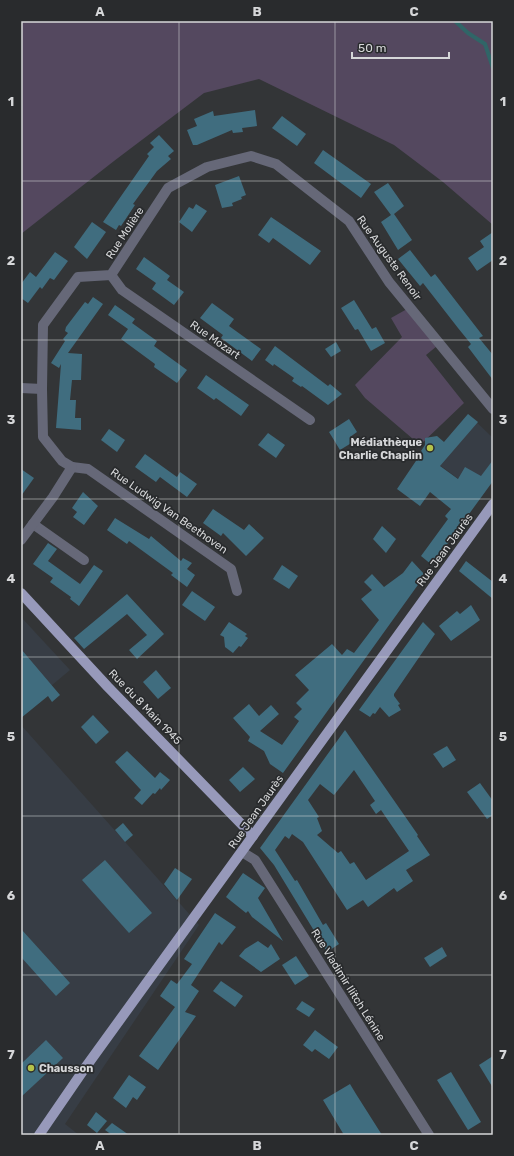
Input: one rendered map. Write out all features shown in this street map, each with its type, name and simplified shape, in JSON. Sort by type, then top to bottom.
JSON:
[{"type":"main road","name":"Rue Jean Jaurès","points":[[39,1135],[85,1068],[493,504]]},
{"type":"main road","name":"Rue du 8 Main 1945","points":[[21,593],[114,693],[253,836]]},
{"type":"street","name":"Rue Molière","points":[[72,467],[62,461],[43,437],[43,324],[78,277],[111,275],[168,188],[207,167],[251,156],[276,164],[284,170]]},
{"type":"street","name":"Rue Auguste Renoir","points":[[284,170],[349,221],[389,282],[493,409]]},
{"type":"street","name":"Rue Mozart","points":[[111,275],[122,290],[310,420]]},
{"type":"street","points":[[21,388],[42,390]]},
{"type":"street","points":[[21,540],[72,467]]},
{"type":"street","name":"Rue Ludwig Van Beethoven","points":[[72,467],[88,469],[231,569],[237,590]]},
{"type":"street","points":[[33,524],[84,560]]},
{"type":"street","name":"Rue Vladimir Ilitch Lénine","points":[[242,852],[255,860],[428,1135]]},
{"type":"shaded area","points":[[21,21],[493,21],[493,225],[443,182],[394,145],[259,79],[204,93],[21,234]]},
{"type":"shaded area","points":[[407,309],[437,346],[426,355],[464,403],[420,445],[365,398],[355,385],[402,337],[391,318]]},
{"type":"shaded area","points":[[468,414],[493,438],[493,481],[482,496],[430,458]]},
{"type":"shaded area","points":[[21,617],[70,670],[21,711]]},
{"type":"shaded area","points":[[21,725],[199,925],[65,1124],[79,1135],[21,1135]]},
{"type":"building","points":[[255,110],[257,126],[242,128],[243,132],[233,133],[232,130],[197,145],[193,145],[187,130],[197,126],[194,119],[213,111],[214,116]]},
{"type":"building","points":[[282,116],[306,134],[297,146],[272,128]]},
{"type":"building","points":[[159,135],[174,151],[168,156],[171,159],[157,171],[133,204],[135,205],[121,226],[119,225],[116,230],[103,222],[149,156],[147,154],[154,147],[150,143]]},
{"type":"building","points":[[323,150],[371,184],[361,198],[314,163]]},
{"type":"building","points":[[239,176],[246,195],[241,197],[242,199],[232,203],[233,206],[222,208],[215,185]]},
{"type":"building","points":[[388,183],[404,206],[394,214],[412,240],[398,250],[381,222],[391,215],[374,192]]},
{"type":"building","points":[[196,204],[207,211],[192,232],[179,222],[189,207],[193,209]]},
{"type":"building","points":[[271,217],[321,251],[310,265],[273,238],[269,243],[258,235]]},
{"type":"building","points":[[92,222],[106,232],[87,259],[74,247]]},
{"type":"building","points":[[493,232],[493,260],[477,271],[468,258],[484,247],[480,241]]},
{"type":"building","points":[[410,250],[431,277],[435,274],[483,336],[479,338],[493,355],[493,380],[468,347],[471,344],[423,283],[420,286],[398,259]]},
{"type":"building","points":[[55,252],[68,261],[54,280],[50,278],[42,289],[40,287],[28,303],[21,298],[21,284],[30,272],[36,277]]},
{"type":"building","points":[[144,257],[170,276],[167,280],[184,292],[174,305],[152,289],[156,283],[136,269]]},
{"type":"building","points":[[93,297],[103,304],[68,353],[82,354],[81,380],[72,380],[70,400],[76,400],[75,418],[81,418],[81,430],[56,428],[61,364],[59,368],[51,363],[65,341],[63,339],[68,333],[65,331],[66,327],[85,302],[88,304]]},
{"type":"building","points":[[354,300],[372,329],[376,327],[385,343],[371,351],[358,329],[355,330],[341,308]]},
{"type":"building","points":[[212,303],[234,319],[229,326],[261,349],[252,361],[221,338],[223,335],[200,318]]},
{"type":"building","points":[[115,305],[135,319],[132,323],[157,341],[154,346],[187,370],[177,383],[154,367],[155,364],[121,339],[128,329],[108,315]]},
{"type":"building","points":[[336,342],[341,351],[331,357],[325,349]]},
{"type":"building","points":[[275,346],[328,386],[330,384],[342,394],[328,405],[302,386],[301,387],[292,381],[294,378],[274,364],[273,366],[265,360]]},
{"type":"building","points":[[206,375],[249,405],[241,416],[216,398],[214,400],[197,388]]},
{"type":"building","points":[[468,414],[478,422],[440,466],[458,479],[465,467],[481,476],[493,460],[493,481],[432,565],[421,556],[448,519],[445,516],[451,509],[430,492],[420,506],[397,489],[422,452],[421,451],[425,445],[425,438],[437,436],[444,442]]},
{"type":"building","points":[[349,419],[357,432],[350,437],[353,442],[340,450],[329,432]]},
{"type":"building","points":[[109,429],[125,440],[117,452],[101,440]]},
{"type":"building","points":[[268,433],[285,445],[276,458],[258,445]]},
{"type":"building","points":[[145,454],[177,477],[180,472],[197,484],[187,497],[160,477],[156,482],[135,467]]},
{"type":"building","points":[[21,469],[34,478],[21,496]]},
{"type":"building","points":[[83,492],[98,506],[84,525],[73,517],[77,512],[72,508]]},
{"type":"building","points":[[213,509],[244,530],[249,524],[264,538],[246,556],[223,533],[221,536],[203,523]]},
{"type":"building","points":[[115,518],[149,539],[151,536],[181,561],[183,558],[192,563],[187,569],[195,575],[187,587],[171,575],[173,573],[129,541],[127,544],[107,530]]},
{"type":"building","points":[[382,526],[396,539],[386,553],[373,539]]},
{"type":"building","points":[[48,543],[57,549],[48,561],[80,584],[94,565],[103,571],[79,606],[70,599],[71,597],[50,582],[53,578],[33,564]]},
{"type":"building","points":[[412,561],[425,575],[283,773],[270,764],[264,751],[248,741],[250,737],[233,718],[249,704],[259,716],[271,705],[279,714],[260,731],[282,745],[299,721],[294,717],[302,709],[296,703],[309,690],[295,675],[332,644],[342,655],[347,649],[354,653],[379,620],[361,599],[372,590],[364,582],[372,574],[384,587],[403,573]]},
{"type":"building","points":[[466,561],[493,582],[493,599],[459,571]]},
{"type":"building","points":[[282,565],[298,576],[289,589],[273,579]]},
{"type":"building","points":[[192,591],[215,607],[205,621],[182,605]]},
{"type":"building","points":[[127,594],[164,634],[137,659],[129,650],[147,635],[127,614],[84,649],[74,638]]},
{"type":"building","points":[[471,605],[480,620],[451,641],[439,626],[457,611],[460,614]]},
{"type":"building","points":[[229,622],[247,634],[245,636],[248,638],[241,647],[239,646],[233,653],[225,647],[224,637],[220,635]]},
{"type":"building","points":[[423,622],[435,634],[394,694],[400,704],[398,705],[401,710],[389,717],[380,707],[375,714],[373,713],[370,717],[359,710]]},
{"type":"building","points":[[21,649],[60,695],[52,702],[48,696],[21,718]]},
{"type":"building","points":[[156,670],[171,688],[158,699],[143,682]]},
{"type":"building","points":[[93,715],[109,732],[96,744],[81,727]]},
{"type":"building","points":[[345,730],[418,835],[417,836],[430,855],[406,870],[413,881],[397,892],[394,888],[368,907],[363,900],[347,910],[303,842],[292,834],[289,839],[285,836],[275,850],[295,881],[297,880],[323,925],[326,923],[339,944],[327,952],[274,865],[260,848]],"holes":[[[354,770],[375,801],[370,805],[376,814],[381,810],[409,851],[366,880],[354,862],[350,864],[341,851],[338,853],[317,835],[322,831],[317,818],[319,817],[308,800],[320,784],[334,795]]]},
{"type":"building","points":[[447,746],[456,760],[443,768],[433,754]]},
{"type":"building","points":[[127,751],[155,778],[160,772],[170,780],[161,790],[160,788],[155,794],[153,793],[142,805],[134,798],[141,790],[115,762]]},
{"type":"building","points":[[243,767],[255,779],[240,792],[229,780]]},
{"type":"building","points":[[480,783],[493,801],[493,815],[487,819],[467,792]]},
{"type":"building","points":[[123,823],[133,835],[125,842],[115,830]]},
{"type":"building","points":[[105,860],[152,913],[129,933],[82,880]]},
{"type":"building","points":[[175,868],[192,879],[177,900],[164,884]]},
{"type":"building","points":[[243,873],[265,888],[258,898],[283,941],[252,917],[248,911],[246,913],[226,897]]},
{"type":"building","points":[[215,913],[236,927],[222,945],[219,942],[191,985],[199,991],[185,1012],[196,1016],[158,1070],[139,1056],[175,1007],[160,996],[171,980],[177,984],[192,964],[184,959]]},
{"type":"building","points":[[21,929],[70,983],[56,996],[21,957]]},
{"type":"building","points":[[258,941],[268,948],[271,944],[280,959],[261,972],[239,956],[245,949]]},
{"type":"building","points":[[442,947],[447,956],[430,967],[424,958]]},
{"type":"building","points":[[296,956],[309,976],[295,985],[282,965]]},
{"type":"building","points":[[221,981],[243,996],[235,1007],[213,991]]},
{"type":"building","points":[[302,1001],[315,1009],[309,1017],[296,1009]]},
{"type":"building","points":[[315,1030],[338,1047],[329,1059],[315,1049],[312,1052],[303,1045]]},
{"type":"building","points":[[46,1040],[63,1058],[21,1097],[21,1064]]},
{"type":"building","points":[[493,1056],[493,1088],[479,1065]]},
{"type":"building","points":[[451,1072],[481,1122],[468,1130],[437,1080]]},
{"type":"building","points":[[129,1075],[146,1087],[137,1100],[133,1097],[126,1108],[113,1098]]},
{"type":"building","points":[[350,1084],[382,1135],[344,1135],[323,1100]]},
{"type":"building","points":[[96,1112],[107,1121],[97,1133],[87,1125]]},
{"type":"building","points":[[112,1123],[129,1135],[112,1135],[105,1130]]},
{"type":"waterway","points":[[455,21],[468,33],[485,44],[493,68]]},
{"type":"place","name":"Médiathèque Charlie Chaplin","points":[[430,448]]},
{"type":"place","name":"Chausson","points":[[31,1068]]}]
